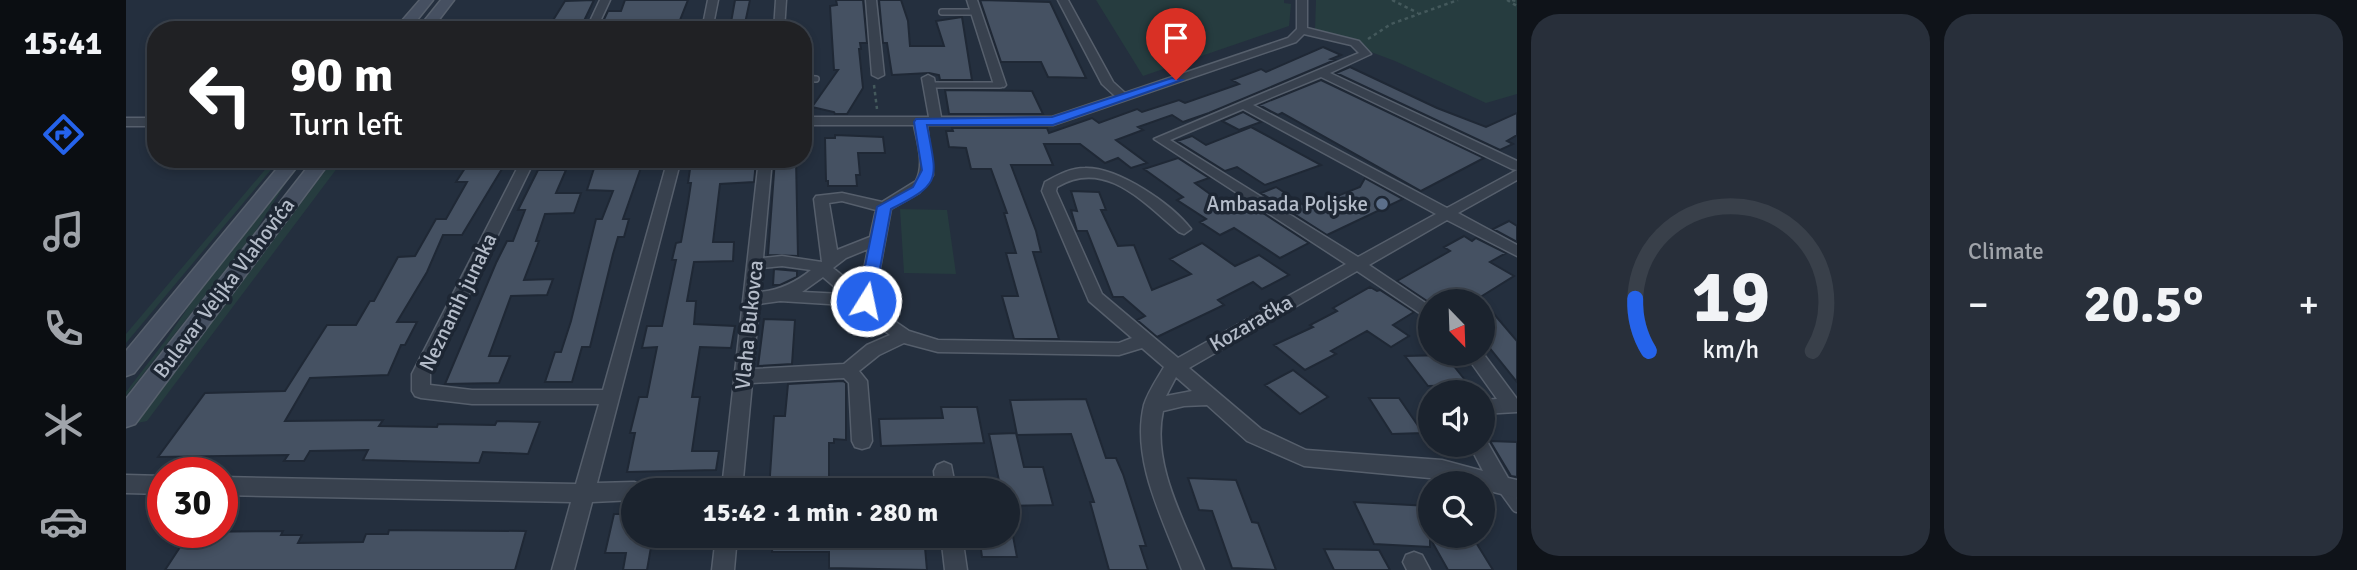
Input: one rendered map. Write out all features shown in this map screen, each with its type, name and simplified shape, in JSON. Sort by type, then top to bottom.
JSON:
[{"type":"main road","points":[[409,21],[427,0]]},
{"type":"main road","points":[[431,21],[448,0]]},
{"type":"main road","name":"Bulevar Veljka Vlahovića","points":[[126,367],[287,168]]},
{"type":"main road","name":"Bulevar Veljka Vlahovića","points":[[126,417],[316,168]]},
{"type":"street","points":[[596,21],[606,0]]},
{"type":"street","points":[[708,21],[713,0]]},
{"type":"street","points":[[780,21],[782,0]]},
{"type":"street","points":[[871,0],[878,75]]},
{"type":"street","points":[[972,0],[1000,85]]},
{"type":"street","points":[[1063,0],[1108,84],[1124,98]]},
{"type":"street","points":[[812,121],[1053,121],[1280,45],[1296,37],[1302,30],[1302,0]]},
{"type":"street","points":[[1302,30],[1354,43],[1366,51],[1364,57],[1160,139],[1356,263],[1418,306]]},
{"type":"street","points":[[1322,74],[1517,166]]},
{"type":"street","points":[[929,81],[936,122]]},
{"type":"street","points":[[1243,104],[1517,251]]},
{"type":"street","points":[[126,122],[147,122]]},
{"type":"street","points":[[920,122],[929,170],[919,190],[884,207],[842,197],[821,199],[827,264],[845,288],[866,301],[884,322],[903,336],[938,346],[1119,349],[1144,341]]},
{"type":"street","name":"Neznanih junaka","points":[[524,168],[421,374],[421,391],[472,397],[608,397]]},
{"type":"street","points":[[563,570],[672,168]]},
{"type":"street","name":"Vlaha Bukovca","points":[[733,478],[765,168]]},
{"type":"street","points":[[1184,229],[1126,182],[1102,174],[1075,174],[1056,180],[1050,185],[1049,191],[1089,289],[1104,306],[1254,435],[1304,458],[1441,469],[1510,488]]},
{"type":"street","name":"Kozaračka","points":[[1174,367],[1517,174]]},
{"type":"street","points":[[866,301],[884,207]]},
{"type":"street","points":[[779,296],[804,284],[827,264],[877,240]]},
{"type":"street","points":[[755,264],[782,261],[827,264]]},
{"type":"street","points":[[752,299],[779,296],[866,301]]},
{"type":"street","points":[[744,376],[848,371],[873,350],[903,336]]},
{"type":"street","points":[[1174,367],[1166,377],[1153,406],[1149,427],[1152,460],[1193,570]]},
{"type":"street","points":[[848,371],[858,381],[862,441]]},
{"type":"street","points":[[1495,383],[1512,406],[1495,407]]},
{"type":"street","points":[[1153,406],[1184,399],[1209,398]]},
{"type":"street","points":[[1488,457],[1510,488]]},
{"type":"street","points":[[126,484],[147,485]]},
{"type":"street","points":[[238,486],[621,492]]},
{"type":"street","points":[[723,570],[726,548]]},
{"type":"street","points":[[953,548],[956,570]]},
{"type":"lane","points":[[942,12],[976,12]]},
{"type":"lane","points":[[929,81],[1000,85]]},
{"type":"lane","points":[[1510,488],[1517,507]]},
{"type":"path","points":[[1392,0],[1418,13]]},
{"type":"path","points":[[1354,43],[1418,13],[1458,0]]},
{"type":"path","points":[[1507,0],[1517,6]]},
{"type":"path","points":[[1512,0],[1517,1]]},
{"type":"path","points":[[878,75],[874,77],[878,121]]},
{"type":"green space","points":[[1096,0],[1284,0],[1284,3],[1291,4],[1289,26],[1143,76]]},
{"type":"green space","points":[[1316,0],[1517,0],[1517,94],[1486,103],[1395,61],[1315,31]]},
{"type":"green space","points":[[266,168],[272,168],[126,343],[126,334]]},
{"type":"green space","points":[[295,168],[298,168],[255,232],[126,396],[126,392],[209,277]]},
{"type":"green space","points":[[327,168],[337,168],[147,421],[137,423]]},
{"type":"green space","points":[[900,209],[947,210],[956,274],[904,273]]},
{"type":"building","points":[[594,0],[584,21],[553,21],[565,1]]},
{"type":"building","points":[[625,0],[688,0],[680,21],[603,21],[608,11],[621,11]]},
{"type":"building","points":[[735,0],[750,0],[746,21],[731,21]]},
{"type":"building","points":[[836,0],[863,0],[867,43],[860,43],[859,49],[863,88],[847,114],[835,114],[812,107],[838,70],[834,70],[830,6],[837,5]]},
{"type":"building","points":[[879,0],[901,0],[908,21],[910,46],[944,46],[936,21],[962,17],[972,80],[940,80],[939,75],[929,73],[892,75],[887,43],[883,43]]},
{"type":"building","points":[[980,0],[1050,2],[1086,78],[1048,77],[1041,62],[1001,62]]},
{"type":"building","points":[[1323,47],[1341,55],[1331,59],[1335,60],[1209,113],[1183,122],[1172,115],[1138,127],[1143,130],[1116,140],[1147,163],[1131,168],[1118,158],[1105,163],[1080,144],[1044,144],[1053,165],[1011,165],[1036,231],[1041,252],[1033,252],[1059,339],[1014,339],[1002,296],[1018,296],[1006,253],[1016,253],[1004,213],[1007,213],[991,169],[971,169],[966,148],[949,147],[946,131],[953,131],[952,128],[1047,128],[1049,133],[1092,118],[1099,123],[1137,109],[1142,112],[1179,100],[1185,103],[1239,84],[1232,80],[1261,69],[1266,72]]},
{"type":"building","points":[[1350,67],[1437,108],[1486,127],[1517,113],[1517,135],[1507,141],[1513,144],[1500,150],[1336,73]]},
{"type":"building","points":[[1321,80],[1484,158],[1421,191],[1282,113],[1278,115],[1259,105]]},
{"type":"building","points":[[945,90],[1032,91],[1043,114],[949,114]]},
{"type":"building","points":[[1243,112],[1261,122],[1239,130],[1222,121]]},
{"type":"building","points":[[1251,127],[1321,165],[1265,185],[1237,167],[1225,171],[1177,141],[1192,136],[1206,145]]},
{"type":"building","points":[[835,135],[883,137],[885,153],[858,153],[860,175],[856,175],[857,186],[828,186],[825,138],[835,138]]},
{"type":"building","points":[[1178,158],[1209,178],[1195,183],[1225,205],[1243,200],[1309,243],[1280,258],[1234,228],[1220,235],[1200,222],[1206,219],[1177,200],[1183,197],[1144,169]]},
{"type":"building","points":[[465,168],[503,168],[462,235],[443,235],[427,272],[397,322],[417,322],[405,345],[401,345],[388,375],[310,378],[285,421],[383,420],[379,426],[437,427],[438,424],[495,425],[497,421],[540,422],[528,454],[483,452],[479,463],[363,460],[368,450],[310,451],[304,461],[284,461],[288,455],[158,457],[205,393],[285,391],[327,325],[356,325],[370,301],[374,301],[398,257],[415,256],[436,219],[446,219],[467,182],[456,182]]},
{"type":"building","points":[[594,168],[641,168],[623,219],[629,219],[624,237],[618,237],[613,254],[590,347],[582,347],[572,382],[545,382],[555,352],[561,352],[571,321],[596,219],[602,219],[613,191],[587,190]]},
{"type":"building","points":[[755,168],[754,182],[720,184],[713,242],[734,242],[733,261],[694,262],[687,301],[696,301],[694,324],[735,326],[731,348],[700,347],[692,397],[700,397],[692,451],[719,451],[716,470],[627,472],[635,433],[630,433],[639,397],[647,397],[657,347],[642,348],[647,326],[662,326],[676,260],[672,260],[676,243],[681,242],[688,203],[690,169]]},
{"type":"building","points":[[774,168],[796,168],[798,256],[768,255]]},
{"type":"building","points":[[538,170],[566,170],[556,193],[581,193],[574,213],[545,214],[536,241],[539,241],[524,280],[553,279],[547,295],[511,296],[489,356],[510,356],[499,383],[445,384],[496,263],[507,241],[513,241],[525,210],[518,210]]},
{"type":"building","points":[[1365,178],[1403,199],[1327,235],[1261,193],[1276,187],[1308,208],[1360,187]]},
{"type":"building","points":[[1071,191],[1099,192],[1106,210],[1101,210],[1118,246],[1134,245],[1152,290],[1191,274],[1170,259],[1202,243],[1235,266],[1259,255],[1289,275],[1262,289],[1253,282],[1218,300],[1224,305],[1157,337],[1137,320],[1145,316],[1123,297],[1113,297],[1087,231],[1077,231],[1071,210],[1077,211]]},
{"type":"building","points":[[1509,221],[1517,226],[1517,242],[1493,229]]},
{"type":"building","points":[[1464,236],[1472,241],[1476,238],[1506,253],[1490,262],[1514,276],[1493,289],[1418,289],[1418,295],[1397,281],[1450,251],[1444,247]]},
{"type":"building","points":[[774,269],[797,271],[797,277],[780,285],[773,285]]},
{"type":"building","points":[[1370,287],[1380,290],[1414,312],[1393,325],[1409,336],[1391,347],[1367,331],[1331,351],[1336,354],[1305,370],[1274,345],[1313,327],[1310,325],[1337,311],[1333,308]]},
{"type":"building","points":[[1495,315],[1517,341],[1517,382],[1495,355]]},
{"type":"building","points":[[764,319],[795,320],[792,364],[758,366]]},
{"type":"building","points":[[1405,356],[1418,356],[1418,366],[1454,366],[1465,380],[1423,380]]},
{"type":"building","points":[[1293,370],[1328,397],[1300,414],[1265,385]]},
{"type":"building","points":[[846,383],[846,440],[834,439],[834,443],[829,443],[829,478],[770,478],[774,416],[785,416],[788,384]]},
{"type":"building","points":[[1369,398],[1399,398],[1418,426],[1418,433],[1392,434]]},
{"type":"building","points":[[1086,399],[1106,458],[1116,458],[1123,474],[1146,546],[1140,546],[1148,570],[1109,570],[1090,502],[1094,502],[1071,434],[1017,435],[1010,400]]},
{"type":"building","points":[[941,407],[977,407],[984,443],[881,446],[879,419],[943,418]]},
{"type":"building","points":[[1016,433],[1024,467],[1043,467],[1053,505],[1020,506],[1020,478],[998,478],[989,434]]},
{"type":"building","points":[[1495,441],[1517,442],[1517,477],[1511,476],[1495,449]]},
{"type":"building","points":[[1188,478],[1236,480],[1252,522],[1258,523],[1276,570],[1232,568],[1212,511],[1199,510]]},
{"type":"building","points":[[1354,502],[1418,505],[1418,546],[1374,544]]},
{"type":"building","points":[[614,514],[621,514],[621,548],[651,548],[647,570],[623,570],[626,553],[605,553]]},
{"type":"building","points":[[389,530],[526,531],[515,570],[165,570],[179,548],[238,548],[238,531],[283,531],[281,535],[302,535],[298,543],[363,542],[366,534],[388,534]]},
{"type":"building","points":[[772,548],[925,548],[927,570],[829,568],[829,552],[772,552]]},
{"type":"building","points":[[981,548],[1015,548],[1017,557],[982,557]]},
{"type":"building","points":[[1436,548],[1479,548],[1493,570],[1448,570]]},
{"type":"building","points":[[1324,549],[1379,550],[1390,570],[1334,570]]},
{"type":"place","name":"Ambasada Poljske","points":[[1382,204]]},
{"type":"route","points":[[866,301],[884,207],[919,190],[929,170],[920,122],[1053,121],[1176,80]]}]
